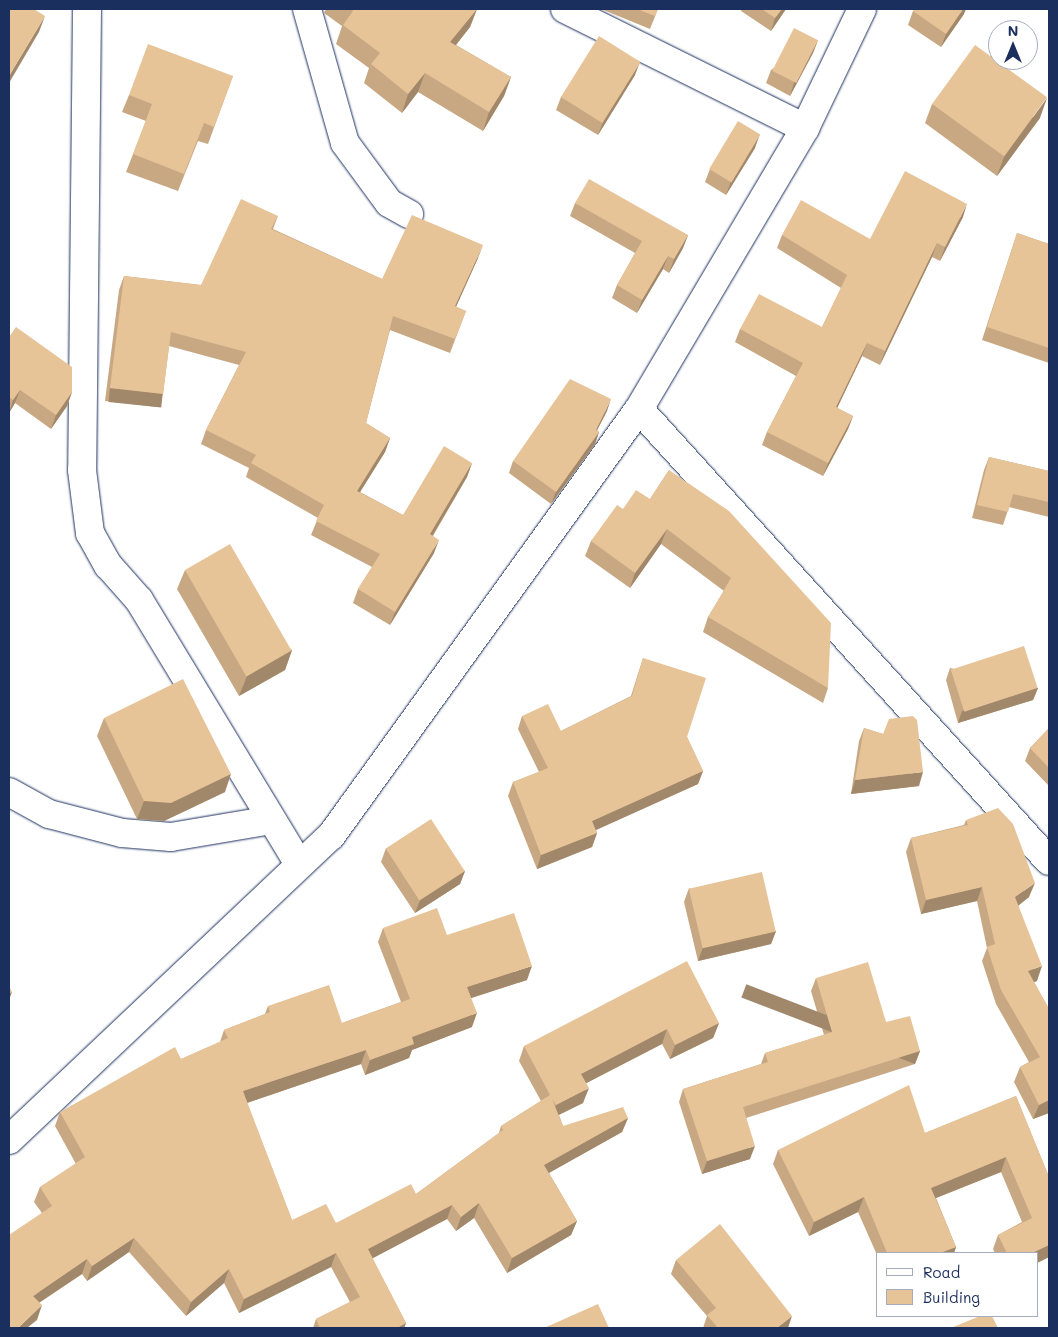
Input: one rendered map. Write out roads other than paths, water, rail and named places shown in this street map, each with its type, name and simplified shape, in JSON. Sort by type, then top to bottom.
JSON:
[{"type":"street","points":[[86,9],[82,470],[90,533],[108,565],[139,600],[299,864]]},
{"type":"street","points":[[307,9],[345,143],[389,203],[409,214]]},
{"type":"street","points":[[565,9],[805,128]]},
{"type":"street","points":[[9,1140],[299,864],[332,836],[639,409],[805,128],[862,9]]},
{"type":"street","points":[[639,409],[1049,861]]},
{"type":"street","points":[[9,792],[48,814],[122,833],[172,837],[272,820]]}]
